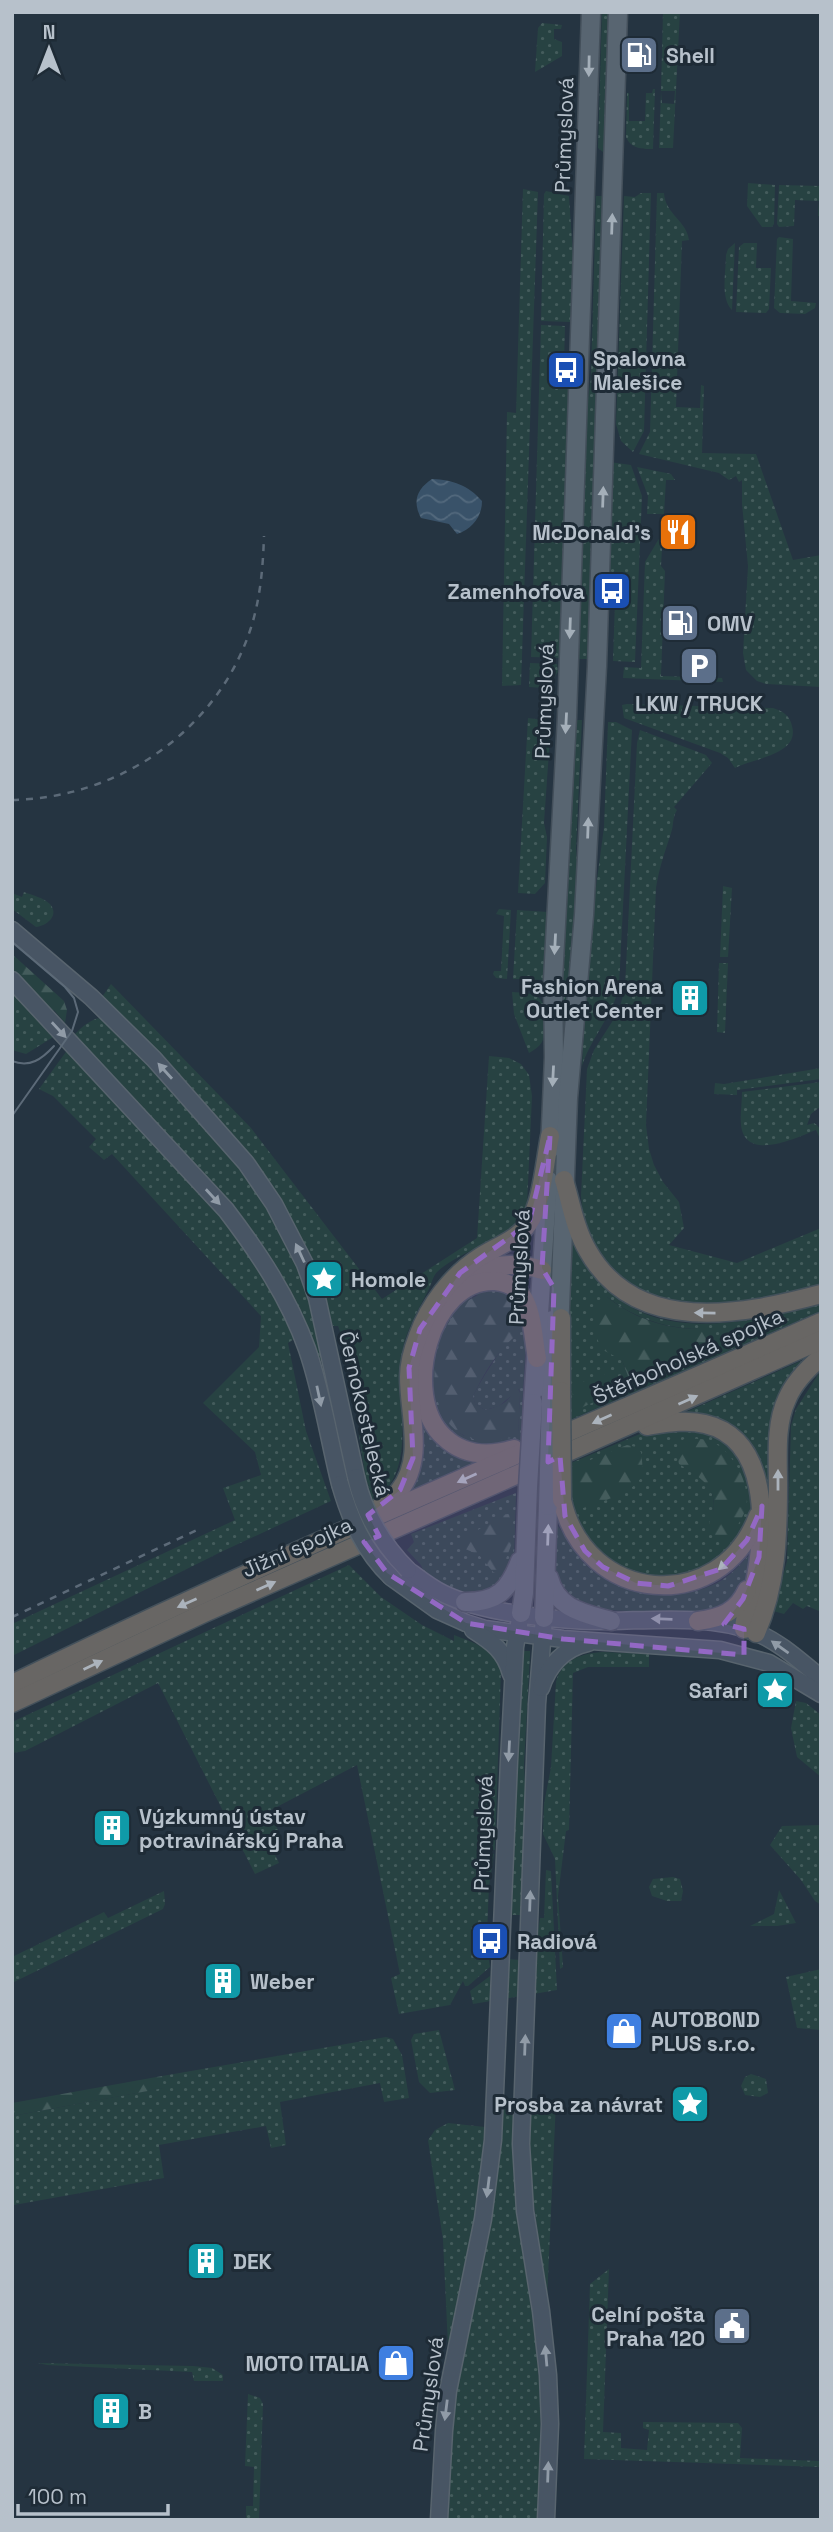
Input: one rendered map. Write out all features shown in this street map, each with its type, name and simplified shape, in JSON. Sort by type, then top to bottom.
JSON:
[{"type":"highway","points":[[339,1534],[390,1500],[409,1475],[414,1450],[410,1360],[420,1329],[451,1282],[469,1265],[515,1236],[529,1223],[550,1136]]},
{"type":"highway","points":[[564,1180],[579,1232],[592,1257],[613,1282],[646,1303],[682,1312],[714,1313],[764,1308],[821,1294]]},
{"type":"highway","points":[[437,1301],[462,1279],[483,1269],[519,1266],[542,1270]]},
{"type":"highway","points":[[537,1358],[528,1308],[518,1290],[494,1281],[466,1288],[442,1313],[433,1329],[426,1352],[423,1392],[432,1424],[458,1448],[486,1454],[504,1452],[574,1431]]},
{"type":"highway","points":[[561,1318],[556,1394],[555,1503],[594,1560],[625,1579],[657,1586],[691,1582],[721,1569],[742,1548],[762,1506]]},
{"type":"highway","name":"Štěrboholská spojka","points":[[574,1431],[821,1322]]},
{"type":"highway","name":"Štěrboholská spojka","points":[[603,1438],[821,1340]]},
{"type":"highway","points":[[750,1631],[767,1604],[776,1557],[779,1440],[784,1405],[796,1383],[821,1357]]},
{"type":"highway","points":[[603,1438],[669,1422],[691,1422],[712,1426],[731,1437],[750,1461],[762,1506],[759,1557],[745,1617],[750,1631]]},
{"type":"highway","name":"Jižní spojka","points":[[12,1684],[339,1534],[574,1431]]},
{"type":"highway","name":"Jižní spojka","points":[[12,1703],[204,1613],[603,1438]]},
{"type":"highway","points":[[698,1621],[719,1617],[738,1606],[746,1593],[759,1557]]},
{"type":"main road","name":"Průmyslová","points":[[439,2520],[449,2391],[484,2219],[495,2119],[513,1683],[526,1548],[554,1056],[553,980],[567,717],[591,12]]},
{"type":"main road","name":"Průmyslová","points":[[561,1318],[570,1059],[584,915],[597,666],[618,12]]},
{"type":"main road","name":"Černokostelecká","points":[[12,930],[101,1006],[154,1059],[246,1163],[274,1204],[305,1264],[317,1298],[362,1500],[371,1522],[388,1548],[408,1570],[442,1593],[465,1602],[544,1618],[698,1621],[750,1631],[783,1648],[821,1678]]},
{"type":"main road","name":"Černokostelecká","points":[[12,981],[226,1210],[256,1250],[283,1297],[306,1346],[340,1484],[356,1529],[391,1577],[453,1618],[485,1629],[602,1642],[699,1648],[744,1656],[778,1667],[821,1694]]},
{"type":"main road","points":[[542,1270],[549,1273],[554,1284],[556,1394]]},
{"type":"main road","points":[[546,2520],[550,2424],[548,2375],[525,2211],[522,2113],[537,1704],[547,1564],[555,1503]]},
{"type":"main road","points":[[465,1602],[485,1600],[505,1590],[514,1578],[526,1548]]},
{"type":"main road","points":[[547,1564],[552,1587],[561,1602],[576,1611],[611,1621]]},
{"type":"main road","points":[[453,1618],[497,1646],[507,1661],[513,1683]]},
{"type":"main road","points":[[744,1656],[750,1631]]},
{"type":"main road","points":[[537,1704],[546,1675],[562,1656],[576,1646],[602,1642]]},
{"type":"highlighted area","points":[[550,1136],[542,1268],[554,1288],[548,1462],[560,1456],[565,1516],[585,1551],[603,1567],[636,1583],[668,1586],[721,1569],[747,1540],[762,1506],[759,1557],[743,1599],[724,1624],[744,1629],[744,1655],[563,1639],[466,1623],[387,1573],[364,1542],[379,1536],[368,1515],[400,1490],[413,1458],[409,1368],[420,1329],[460,1273],[529,1223]]},
{"type":"green space","points":[[602,12],[612,12],[606,151],[603,152],[598,148]]},
{"type":"green space","points":[[663,12],[680,12],[673,148],[659,148],[661,92],[662,103],[674,104],[675,91],[661,91]]},
{"type":"green space","points":[[542,23],[562,25],[561,29],[554,29],[554,39],[562,42],[562,56],[535,72],[538,28]]},
{"type":"green space","points":[[653,89],[653,149],[637,148],[626,137],[627,93],[629,121],[645,121],[646,93],[652,93]]},
{"type":"green space","points":[[748,183],[775,185],[772,227],[762,227],[747,206]]},
{"type":"green space","points":[[779,185],[821,186],[821,216],[818,216],[819,201],[795,200],[794,226],[779,227]]},
{"type":"green space","points":[[523,189],[538,192],[521,685],[502,686],[507,412],[516,413]]},
{"type":"green space","points":[[546,191],[569,196],[576,300],[570,322],[541,321]]},
{"type":"green space","points":[[641,193],[651,193],[644,431],[633,452],[621,441],[616,424],[624,196],[635,197]]},
{"type":"green space","points":[[657,193],[664,193],[668,207],[684,228],[689,240],[682,241],[676,407],[700,408],[701,385],[704,386],[702,453],[756,454],[793,560],[821,555],[821,687],[766,684],[757,681],[746,670],[743,653],[748,566],[742,480],[739,482],[736,476],[729,480],[719,473],[639,454],[650,432]]},
{"type":"green space","points":[[596,196],[606,196],[591,659],[579,659],[583,435],[591,377]]},
{"type":"green space","points":[[779,237],[793,239],[791,301],[816,303],[815,308],[805,314],[780,313],[774,308]]},
{"type":"green space","points":[[735,243],[732,310],[726,299],[725,277],[726,255]]},
{"type":"green space","points":[[744,243],[757,243],[756,268],[771,268],[769,309],[766,313],[736,312],[739,247]]},
{"type":"green space","points":[[541,325],[565,326],[564,364],[561,364],[560,374],[568,378],[573,393],[563,658],[531,657]]},
{"type":"green space","points":[[610,462],[631,465],[642,496],[635,662],[613,661],[618,586],[611,586],[606,563]]},
{"type":"green space","points":[[637,467],[671,474],[675,480],[666,480],[664,514],[647,514],[648,496]]},
{"type":"green space","points":[[663,532],[661,566],[665,571],[661,676],[722,678],[723,682],[623,678],[624,667],[641,668],[645,562]]},
{"type":"green space","points":[[530,663],[557,664],[558,672],[553,679],[544,683],[544,688],[529,687]]},
{"type":"green space","points":[[622,705],[773,708],[787,716],[793,736],[789,743],[773,754],[735,768],[728,758],[720,753],[624,718]]},
{"type":"green space","points":[[528,718],[543,720],[550,737],[544,823],[547,837],[545,883],[535,894],[518,893]]},
{"type":"green space","points":[[573,720],[582,720],[576,849],[579,889],[558,1231],[551,1231],[560,1057],[558,998]]},
{"type":"green space","points":[[608,722],[616,722],[632,730],[619,986],[612,1007],[582,1066],[588,947],[604,827]]},
{"type":"green space","points":[[640,730],[706,755],[712,763],[674,807],[677,810],[656,888],[646,1125],[654,1165],[679,1202],[684,1228],[669,1245],[737,1263],[821,1228],[821,1290],[741,1307],[657,1302],[603,1266],[583,1217],[581,1196],[587,1069],[594,1050],[619,1011],[625,987],[637,743]]},
{"type":"green space","points":[[723,886],[732,888],[728,957],[720,957]]},
{"type":"green space","points":[[24,892],[50,904],[53,908],[51,920],[36,927],[12,909],[12,893],[22,897]]},
{"type":"green space","points":[[499,909],[511,910],[507,979],[496,978],[493,974],[494,971],[501,971],[504,916],[496,914]]},
{"type":"green space","points":[[517,910],[548,912],[545,980],[513,979]]},
{"type":"green space","points":[[12,954],[64,1001],[67,1010],[65,1023],[12,971]]},
{"type":"green space","points":[[719,963],[728,963],[725,1033],[717,1032]]},
{"type":"green space","points":[[111,984],[251,1128],[382,1299],[477,1238],[489,1056],[509,1058],[521,1064],[529,1075],[532,1096],[527,1206],[510,1228],[448,1263],[434,1276],[407,1334],[402,1355],[402,1447],[398,1468],[389,1486],[373,1501],[365,1475],[359,1435],[363,1435],[347,1351],[338,1326],[333,1326],[319,1282],[253,1159],[185,1080],[102,997]]},
{"type":"green space","points":[[12,990],[55,1036],[26,1054],[12,1050]]},
{"type":"green space","points":[[512,992],[536,996],[544,1007],[544,1037],[529,1053],[514,1014]]},
{"type":"green space","points":[[104,1017],[214,1134],[261,1198],[282,1233],[310,1301],[350,1476],[347,1477],[334,1439],[330,1396],[322,1362],[312,1347],[290,1296],[75,1038],[75,1034],[85,1025]]},
{"type":"green space","points":[[68,1049],[225,1217],[265,1275],[294,1339],[288,1343],[306,1431],[331,1501],[223,1551],[12,1656],[12,1624],[235,1520],[223,1488],[261,1475],[255,1452],[203,1403],[259,1347],[261,1316],[112,1154],[104,1160],[89,1147],[96,1139],[53,1096],[39,1089]]},
{"type":"green space","points":[[821,1068],[821,1079],[737,1090],[737,1095],[714,1094],[715,1083],[724,1084]]},
{"type":"green space","points":[[821,1082],[821,1106],[811,1114],[807,1125],[814,1123],[818,1126],[821,1141],[816,1130],[785,1142],[762,1145],[752,1143],[745,1136],[741,1125],[742,1092]]},
{"type":"green space","points":[[569,1237],[574,1237],[594,1273],[618,1299],[647,1314],[678,1322],[712,1324],[748,1320],[821,1304],[821,1311],[519,1442],[508,1446],[466,1444],[438,1420],[428,1381],[437,1332],[461,1297],[496,1287],[516,1297],[527,1325],[522,1408],[541,1400],[549,1290],[551,1294],[545,1384],[568,1388],[571,1255]],"holes":[[[475,1295],[512,1302],[519,1316],[473,1396],[475,1404],[485,1410],[499,1406],[519,1389],[518,1436],[464,1436],[449,1421],[440,1404],[435,1385],[440,1345],[460,1309]],[[607,1297],[643,1318],[669,1326],[711,1329],[632,1387],[622,1360]]]},
{"type":"green space","points":[[485,1293],[501,1296],[512,1304],[517,1310],[520,1324],[519,1333],[498,1354],[482,1379],[473,1396],[475,1404],[485,1410],[490,1409],[505,1402],[513,1391],[518,1389],[520,1393],[518,1436],[482,1441],[457,1431],[441,1410],[435,1384],[437,1355],[446,1327],[463,1305]]},
{"type":"green space","points":[[607,1297],[631,1313],[656,1323],[682,1328],[711,1329],[718,1349],[632,1387],[622,1360],[601,1349],[593,1327],[600,1300]]},
{"type":"green space","points":[[801,1361],[783,1388],[771,1525],[767,1499],[711,1417],[686,1412]]},
{"type":"green space","points":[[821,1370],[821,1607],[819,1611],[807,1606],[803,1609],[793,1603],[784,1614],[773,1611],[787,1561],[791,1426],[796,1409]]},
{"type":"green space","points":[[608,1373],[616,1392],[572,1412],[573,1385]]},
{"type":"green space","points":[[419,1410],[481,1462],[409,1491]]},
{"type":"green space","points":[[689,1427],[718,1438],[740,1459],[749,1479],[749,1523],[717,1566],[674,1580],[619,1572],[574,1527],[566,1465],[647,1431]],"holes":[[[679,1464],[746,1499],[713,1514],[713,1496],[706,1483]]]},
{"type":"green space","points":[[686,1438],[703,1439],[721,1447],[740,1472],[747,1502],[729,1540],[723,1542],[717,1539],[709,1523],[714,1503],[709,1488],[679,1464],[676,1451],[679,1442]]},
{"type":"green space","points":[[627,1445],[636,1447],[641,1452],[642,1475],[638,1481],[623,1493],[574,1511],[568,1469]]},
{"type":"green space","points":[[516,1493],[514,1562],[503,1585],[474,1595],[458,1593],[424,1572],[407,1550],[414,1542],[411,1534]]},
{"type":"green space","points":[[506,1514],[510,1517],[512,1543],[502,1569],[494,1573],[479,1555],[461,1547],[460,1540]]},
{"type":"green space","points":[[557,1525],[585,1564],[614,1584],[631,1590],[666,1595],[701,1590],[726,1577],[750,1554],[752,1555],[746,1585],[729,1607],[688,1614],[586,1609],[569,1603],[553,1570]]},
{"type":"green space","points":[[349,1565],[381,1597],[422,1625],[454,1641],[454,1635],[488,1651],[501,1670],[495,1850],[477,1847],[477,1851],[494,1854],[489,1886],[487,1934],[483,1935],[483,1946],[487,1946],[490,1967],[468,1986],[465,1986],[463,1981],[450,2005],[399,2014],[391,1978],[400,1974],[357,1765],[269,1811],[278,1830],[266,1837],[279,1863],[255,1874],[158,1683],[25,1751],[12,1753],[12,1722]]},
{"type":"green space","points":[[522,1651],[530,1651],[524,1764],[527,1821],[524,1915],[509,1915]]},
{"type":"green space","points":[[603,1652],[649,1654],[649,1667],[588,1667],[573,1673],[569,1830],[566,1831],[558,1896],[563,1967],[560,1969],[555,1859],[543,1834],[544,1804],[551,1767],[556,1682],[562,1668],[573,1659]]},
{"type":"green space","points":[[796,1701],[806,1703],[821,1715],[821,1777],[797,1757],[791,1728]]},
{"type":"green space","points":[[821,1825],[821,1905],[770,1845],[782,1826]]},
{"type":"green space","points":[[546,1870],[551,1871],[557,1990],[473,2004],[470,1991],[490,1976],[490,1990],[506,1988],[508,1959],[521,1960],[522,1985],[535,1983],[534,1955],[540,1918],[544,1918]]},
{"type":"green space","points":[[653,1879],[680,1879],[683,1891],[681,1901],[667,1901],[652,1896],[649,1887]]},
{"type":"green space","points":[[779,1890],[796,1923],[750,1926],[774,1914]]},
{"type":"green space","points":[[164,1891],[163,1909],[12,1983],[12,1957],[104,1912],[108,1918]]},
{"type":"green space","points":[[821,1969],[821,2030],[797,2028],[786,1977]]},
{"type":"green space","points":[[439,2030],[455,2090],[430,2093],[419,2082],[411,2040],[414,2034]]},
{"type":"green space","points":[[386,2037],[393,2039],[402,2055],[409,2098],[384,2102],[380,2083],[280,2102],[286,2145],[271,2148],[266,2126],[159,2145],[164,2178],[14,2205],[12,2116],[163,2088],[162,2076]]},
{"type":"green space","points":[[751,2074],[766,2079],[768,2093],[760,2097],[745,2095],[741,2086],[745,2077]]},
{"type":"green space","points":[[162,2076],[164,2088],[12,2116],[12,2103]]},
{"type":"green space","points":[[556,2101],[547,2300],[527,2154],[531,2103]]},
{"type":"green space","points":[[517,2104],[538,2331],[536,2341],[541,2406],[538,2520],[444,2520],[454,2397],[502,2106]]},
{"type":"green space","points":[[448,2123],[485,2127],[475,2218],[448,2346],[443,2240],[428,2140],[435,2130]]},
{"type":"green space","points":[[609,2269],[603,2432],[621,2433],[621,2448],[647,2450],[649,2430],[643,2428],[643,2422],[738,2423],[742,2428],[740,2458],[820,2461],[821,2457],[821,2467],[584,2459],[590,2284]]},
{"type":"green space","points":[[38,2363],[193,2366],[212,2368],[223,2375],[223,2381],[194,2381],[192,2372]]},
{"type":"green space","points":[[248,2394],[260,2398],[263,2404],[259,2520],[246,2519],[246,2506],[253,2506],[254,2467],[245,2466]]},
{"type":"water","points":[[432,479],[460,484],[482,501],[478,517],[467,529],[457,534],[449,524],[421,518],[417,506],[418,496]]},
{"type":"tram line","points":[[12,942],[65,987],[74,998],[78,1012],[72,1031],[12,1116]]},
{"type":"tram line","points":[[12,1061],[30,1063],[45,1055],[54,1046]]},
{"type":"railway","points":[[12,800],[52,796],[91,786],[128,771],[162,750],[192,724],[218,694],[238,659],[253,621],[261,578],[264,536]]},
{"type":"railway","points":[[12,1617],[197,1530]]},
{"type":"place","name":"Shell","points":[[639,55]]},
{"type":"place","name":"Spalovna Malešice","points":[[566,370]]},
{"type":"place","name":"McDonald's","points":[[678,532]]},
{"type":"place","name":"Zamenhofova","points":[[612,591]]},
{"type":"place","name":"OMV","points":[[680,623]]},
{"type":"place","name":"LKW / TRUCK","points":[[699,666]]},
{"type":"place","name":"Fashion Arena Outlet Center","points":[[690,998]]},
{"type":"place","name":"Homole","points":[[324,1279]]},
{"type":"place","name":"Safari","points":[[775,1690]]},
{"type":"place","name":"Výzkumný ústav potravinářský Praha","points":[[112,1828]]},
{"type":"place","name":"Radiová","points":[[490,1941]]},
{"type":"place","name":"Weber","points":[[223,1981]]},
{"type":"place","name":"AUTOBOND PLUS s.r.o.","points":[[624,2031]]},
{"type":"place","name":"Prosba za návrat","points":[[690,2104]]},
{"type":"place","name":"DEK","points":[[206,2261]]},
{"type":"place","name":"Celní pošta Praha 120","points":[[732,2326]]},
{"type":"place","name":"MOTO ITALIA","points":[[396,2363]]},
{"type":"place","name":"B","points":[[111,2411]]}]
